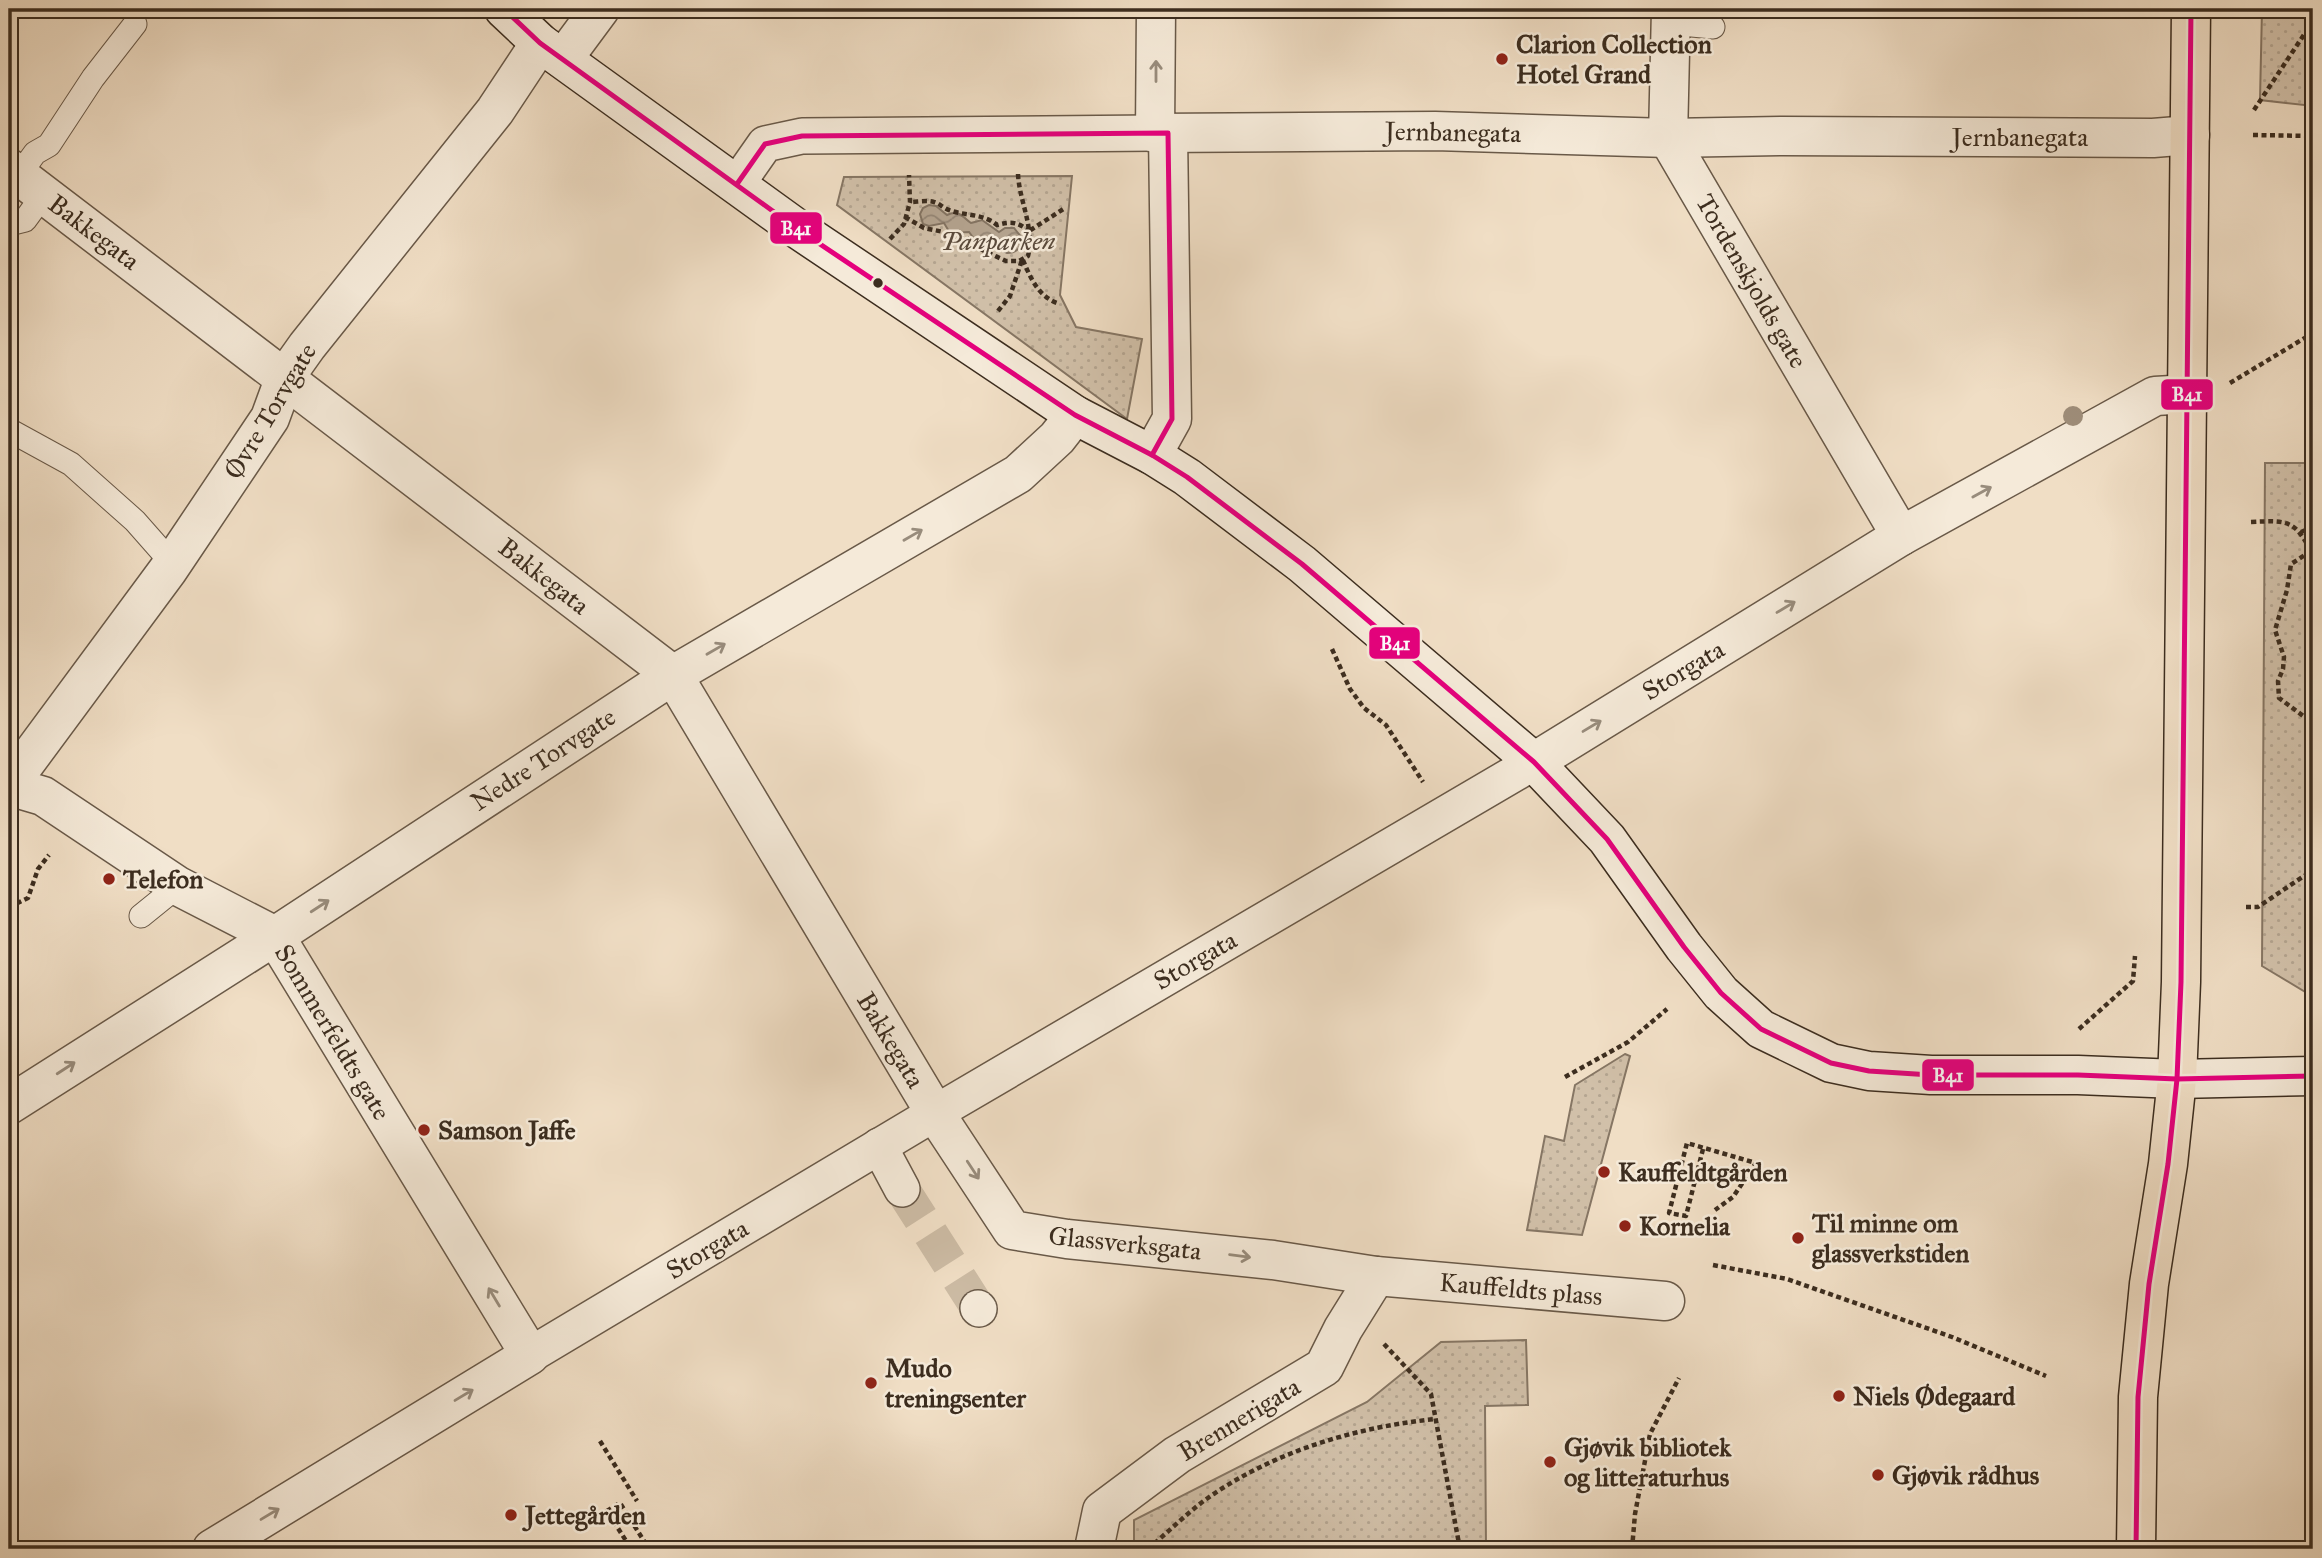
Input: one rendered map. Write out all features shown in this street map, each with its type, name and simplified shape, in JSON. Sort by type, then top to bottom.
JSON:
[{"type":"main road","points":[[2137,1549],[2138,1397],[2149,1284],[2178,1079],[2184,841],[2205,391],[2190,135],[2191,9]]},
{"type":"street","points":[[504,9],[551,51],[799,230],[1075,415],[1152,455],[1187,477],[1302,564],[1534,762],[1607,839],[1684,947],[1721,993],[1761,1029],[1831,1063],[1869,1070],[1930,1075],[2078,1075],[2178,1079],[2313,1076]]},
{"type":"street","name":"Øvre Torvgate","points":[[9,786],[172,563],[270,418],[285,377],[495,110],[551,51],[600,9]]},
{"type":"street","points":[[1152,455],[1172,419],[1156,9]]},
{"type":"street","points":[[1668,138],[1671,16]]},
{"type":"street","name":"Jernbanegata","points":[[737,184],[765,144],[802,136],[1435,131],[1668,138],[2153,138],[2190,135]]},
{"type":"street","name":"Tordenskjolds gate","points":[[1668,138],[1901,537]]},
{"type":"street","name":"Bakkegata","points":[[24,179],[673,675],[935,1113]]},
{"type":"street","name":"Storgata","points":[[212,1549],[530,1354],[879,1146],[1534,762],[1901,537],[2155,396],[2205,391]]},
{"type":"street","name":"Nedre Torvgate","points":[[9,1105],[275,936],[673,675],[1018,474],[1057,438],[1075,415]]},
{"type":"street","name":"Sommerfeldts gate","points":[[9,786],[43,796],[178,886],[275,936],[530,1354]]},
{"type":"street","name":"Glassverksgata","points":[[935,1113],[1012,1230],[1068,1239],[1273,1260],[1376,1276]]},
{"type":"street","points":[[879,1146],[902,1189]]},
{"type":"street","name":"Kauffeldts plass","points":[[1376,1276],[1665,1301]]},
{"type":"street","name":"Brennerigata","points":[[1094,1549],[1102,1511],[1177,1455],[1324,1367],[1343,1329],[1376,1276]]},
{"type":"lane","points":[[1671,16],[1713,27]]},
{"type":"lane","points":[[9,224],[25,220],[24,179],[34,153],[49,145],[93,78],[135,24]]},
{"type":"lane","points":[[9,430],[71,464],[135,521],[172,563]]},
{"type":"lane","points":[[141,915],[178,886]]},
{"type":"path","points":[[2254,110],[2313,20]]},
{"type":"path","points":[[2253,135],[2313,136]]},
{"type":"path","points":[[889,241],[893,233],[904,225],[911,202],[909,166]]},
{"type":"path","points":[[905,217],[924,228],[944,232],[948,237],[966,237],[978,248],[1006,261],[1023,259],[1028,256],[1031,243],[1027,216],[1019,192],[1018,170]]},
{"type":"path","points":[[911,202],[934,202],[950,211],[990,219],[997,225],[1013,222],[1029,231]]},
{"type":"path","points":[[1029,231],[1065,208]]},
{"type":"path","points":[[1023,259],[1031,279],[1047,300],[1057,303]]},
{"type":"path","points":[[995,316],[1010,296],[1023,259]]},
{"type":"path","points":[[2205,391],[2313,333]]},
{"type":"path","points":[[2251,522],[2283,520],[2301,532],[2312,553],[2291,564],[2287,590],[2275,630],[2284,657],[2278,681],[2279,698],[2310,721],[2309,736],[2313,751]]},
{"type":"path","points":[[2301,532],[2313,527]]},
{"type":"path","points":[[1330,644],[1350,689],[1364,708],[1386,725],[1426,786],[1448,812]]},
{"type":"path","points":[[9,907],[28,898],[38,869],[49,855]]},
{"type":"path","points":[[2246,907],[2258,907],[2313,870]]},
{"type":"path","points":[[2079,1029],[2133,981],[2135,955]]},
{"type":"path","points":[[1565,1077],[1628,1042],[1667,1009]]},
{"type":"path","points":[[1703,1149],[1686,1216],[1668,1213],[1687,1143],[1756,1163],[1733,1197],[1715,1210]]},
{"type":"path","points":[[1713,1265],[1787,1279],[1952,1337],[2046,1376]]},
{"type":"path","points":[[1381,1341],[1431,1394],[1460,1549]]},
{"type":"path","points":[[1632,1549],[1650,1434],[1679,1378]]},
{"type":"path","points":[[1147,1549],[1205,1501],[1256,1469],[1342,1435],[1394,1424],[1436,1419]]},
{"type":"path","points":[[600,1441],[638,1501]]},
{"type":"path","points":[[630,1548],[607,1511],[620,1503],[649,1549]]},
{"type":"green space","points":[[2262,9],[2313,9],[2313,106],[2260,100]]},
{"type":"green space","name":"Panparken","points":[[1072,176],[1060,295],[1076,327],[1142,339],[1127,419],[837,205],[844,177]]},
{"type":"green space","points":[[2265,463],[2313,463],[2313,993],[2307,993],[2262,966]]},
{"type":"green space","points":[[1625,1054],[1630,1056],[1582,1235],[1527,1230],[1545,1136],[1564,1141],[1575,1085]]},
{"type":"green space","points":[[1526,1340],[1528,1405],[1485,1406],[1486,1549],[1134,1549],[1134,1520],[1367,1402],[1441,1342]]},
{"type":"water","points":[[936,206],[947,215],[960,214],[971,223],[982,220],[999,232],[1005,228],[1014,228],[1022,238],[1020,247],[1007,253],[999,249],[996,239],[975,240],[969,232],[950,233],[944,223],[929,226],[923,224],[920,214],[923,208]]},
{"type":"tunnel","points":[[902,1189],[978,1308]]},
{"type":"transit line","name":"B41","points":[[504,9],[540,43],[799,230],[1075,415],[1152,455],[1187,477],[1302,564],[1534,762],[1607,839],[1684,947],[1721,993],[1761,1029],[1831,1063],[1869,1071],[1931,1075],[2078,1075],[2177,1079],[2313,1076]]},
{"type":"transit line","name":"B41","points":[[2136,1549],[2138,1397],[2149,1284],[2168,1164],[2177,1079],[2181,982],[2191,9]]},
{"type":"transit line","name":"B41","points":[[737,184],[765,144],[802,136],[1168,133],[1172,419],[1152,455]]},
{"type":"place","name":"Clarion Collection Hotel Grand","points":[[1502,59]]},
{"type":"place","name":"Telefon","points":[[109,879]]},
{"type":"place","name":"Samson Jaffe","points":[[424,1130]]},
{"type":"place","name":"Kauffeldtgården","points":[[1604,1172]]},
{"type":"place","name":"Kornelia","points":[[1625,1226]]},
{"type":"place","name":"Til minne om glassverkstiden","points":[[1798,1238]]},
{"type":"place","name":"Mudo treningsenter","points":[[871,1383]]},
{"type":"place","name":"Niels Ødegaard","points":[[1839,1396]]},
{"type":"place","name":"Gjøvik bibliotek og litteraturhus","points":[[1550,1462]]},
{"type":"place","name":"Gjøvik rådhus","points":[[1878,1475]]},
{"type":"place","name":"Jettegården","points":[[511,1515]]}]
